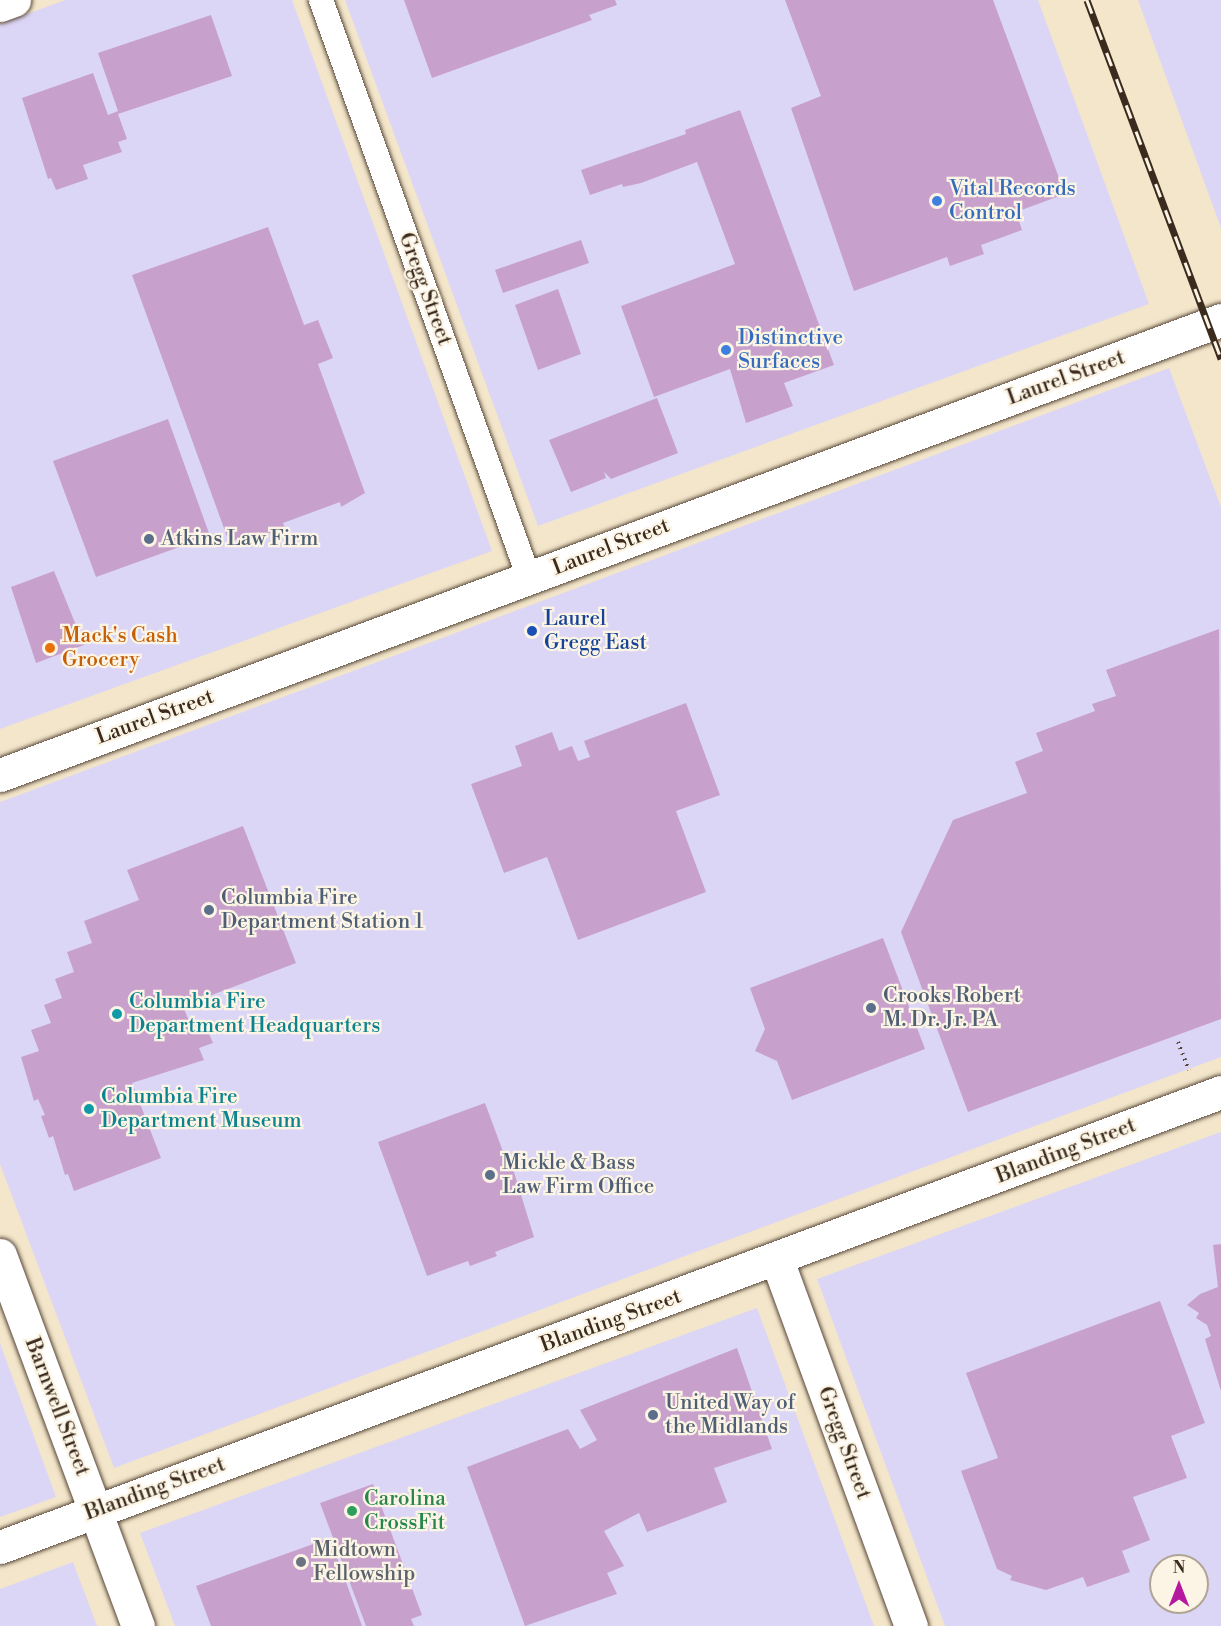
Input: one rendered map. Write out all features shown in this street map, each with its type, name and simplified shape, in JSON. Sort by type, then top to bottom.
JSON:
[{"type":"street","points":[[0,5],[14,0]]},
{"type":"street","name":"Gregg Street","points":[[321,0],[529,578]]},
{"type":"street","name":"Laurel Street","points":[[0,775],[1221,320]]},
{"type":"street","name":"Blanding Street","points":[[0,1547],[777,1260],[1221,1092]]},
{"type":"street","name":"Barnwell Street","points":[[0,1256],[138,1626]]},
{"type":"street","name":"Gregg Street","points":[[777,1260],[911,1626]]},
{"type":"shaded area","points":[[65,0],[292,0],[492,551],[0,729],[0,24]]},
{"type":"shaded area","points":[[345,0],[1038,0],[1149,304],[538,526]]},
{"type":"shaded area","points":[[1138,0],[1221,0],[1221,228]]},
{"type":"shaded area","points":[[1169,368],[1221,507],[1221,1057],[114,1468],[0,1164],[0,802]]},
{"type":"shaded area","points":[[1221,1132],[1221,1626],[945,1626],[817,1279]]},
{"type":"shaded area","points":[[757,1308],[874,1626],[175,1626],[140,1533]]},
{"type":"shaded area","points":[[0,1343],[56,1497],[0,1517]]},
{"type":"shaded area","points":[[73,1562],[97,1626],[0,1626],[0,1589]]},
{"type":"building","points":[[404,0],[615,0],[617,5],[589,15],[592,20],[432,78]]},
{"type":"building","points":[[785,0],[993,0],[1065,194],[1016,212],[1022,230],[981,245],[984,254],[950,266],[947,257],[854,291],[791,108],[821,96]]},
{"type":"building","points":[[211,15],[232,76],[118,114],[127,139],[118,142],[122,152],[83,165],[88,179],[56,190],[51,178],[48,179],[22,98],[93,73],[108,115],[118,111],[98,53]]},
{"type":"building","points":[[740,110],[834,365],[784,383],[793,406],[746,423],[730,369],[654,397],[621,306],[735,264],[697,162],[641,183],[623,187],[622,184],[590,195],[581,170],[686,134],[685,130]]},
{"type":"building","points":[[268,227],[304,325],[318,320],[333,358],[318,364],[365,493],[341,507],[340,502],[283,523],[285,528],[261,536],[259,532],[229,542],[132,275]]},
{"type":"building","points":[[581,240],[589,263],[503,293],[495,270]]},
{"type":"building","points":[[558,289],[581,354],[538,370],[515,305]]},
{"type":"building","points":[[657,398],[678,453],[611,479],[604,472],[606,478],[571,492],[549,440]]},
{"type":"building","points":[[168,419],[210,536],[96,577],[53,461]]},
{"type":"building","points":[[54,571],[84,645],[36,663],[11,587]]},
{"type":"building","points":[[1219,629],[1221,1019],[968,1112],[901,932],[953,820],[1027,793],[1015,762],[1043,751],[1036,733],[1095,711],[1092,704],[1116,696],[1106,670]]},
{"type":"building","points":[[686,703],[720,795],[676,811],[706,892],[578,940],[547,857],[504,873],[471,784],[522,766],[515,746],[552,732],[559,751],[572,746],[578,761],[590,757],[584,741]]},
{"type":"building","name":"Columbia Fire Department Headquarters","points":[[243,826],[296,963],[183,1006],[194,1034],[207,1029],[213,1043],[199,1048],[204,1060],[132,1083],[161,1158],[74,1191],[68,1174],[65,1175],[53,1136],[49,1138],[41,1116],[45,1115],[38,1099],[34,1101],[21,1057],[39,1051],[31,1030],[51,1023],[44,1005],[62,998],[55,979],[74,972],[67,952],[92,943],[84,921],[139,900],[127,870]]},
{"type":"building","points":[[883,938],[925,1049],[792,1100],[777,1061],[755,1051],[765,1029],[750,988]]},
{"type":"building","points":[[485,1103],[505,1157],[509,1156],[534,1237],[495,1252],[497,1256],[470,1266],[468,1261],[427,1276],[378,1142]]},
{"type":"building","points":[[1221,1244],[1221,1391],[1205,1339],[1211,1336],[1207,1325],[1196,1318],[1199,1313],[1187,1305],[1200,1294],[1218,1287],[1213,1245]]},
{"type":"building","points":[[1160,1301],[1205,1423],[1171,1436],[1187,1478],[1133,1497],[1150,1540],[1122,1551],[1130,1572],[1087,1587],[1083,1577],[1046,1590],[1010,1580],[1012,1576],[997,1569],[961,1471],[998,1458],[966,1373]]},
{"type":"building","points":[[737,1348],[772,1449],[714,1468],[727,1502],[647,1532],[639,1513],[604,1531],[624,1566],[607,1573],[617,1594],[525,1626],[467,1467],[568,1429],[580,1449],[597,1440],[580,1410]]},
{"type":"building","points":[[373,1484],[422,1615],[411,1619],[414,1626],[366,1626],[320,1503]]},
{"type":"building","name":"Midtown Fellowship","points":[[330,1538],[362,1626],[211,1626],[196,1586]]},
{"type":"railway","points":[[1087,0],[1221,359]]},
{"type":"place","name":"Vital Records Control","points":[[937,201]]},
{"type":"place","name":"Distinctive Surfaces","points":[[726,350]]},
{"type":"place","name":"Atkins Law Firm","points":[[149,539]]},
{"type":"place","name":"Laurel Gregg East","points":[[532,631]]},
{"type":"place","name":"Mack's Cash Grocery","points":[[50,648]]},
{"type":"place","name":"Columbia Fire Department Station 1","points":[[209,910]]},
{"type":"place","name":"Crooks Robert M. Dr. Jr. PA","points":[[871,1008]]},
{"type":"place","name":"Columbia Fire Department Headquarters","points":[[117,1014]]},
{"type":"place","name":"Columbia Fire Department Museum","points":[[89,1109]]},
{"type":"place","name":"Mickle & Bass Law Firm Office","points":[[490,1175]]},
{"type":"place","name":"United Way of the Midlands","points":[[653,1415]]},
{"type":"place","name":"Carolina CrossFit","points":[[352,1511]]},
{"type":"place","name":"Midtown Fellowship","points":[[301,1562]]}]
